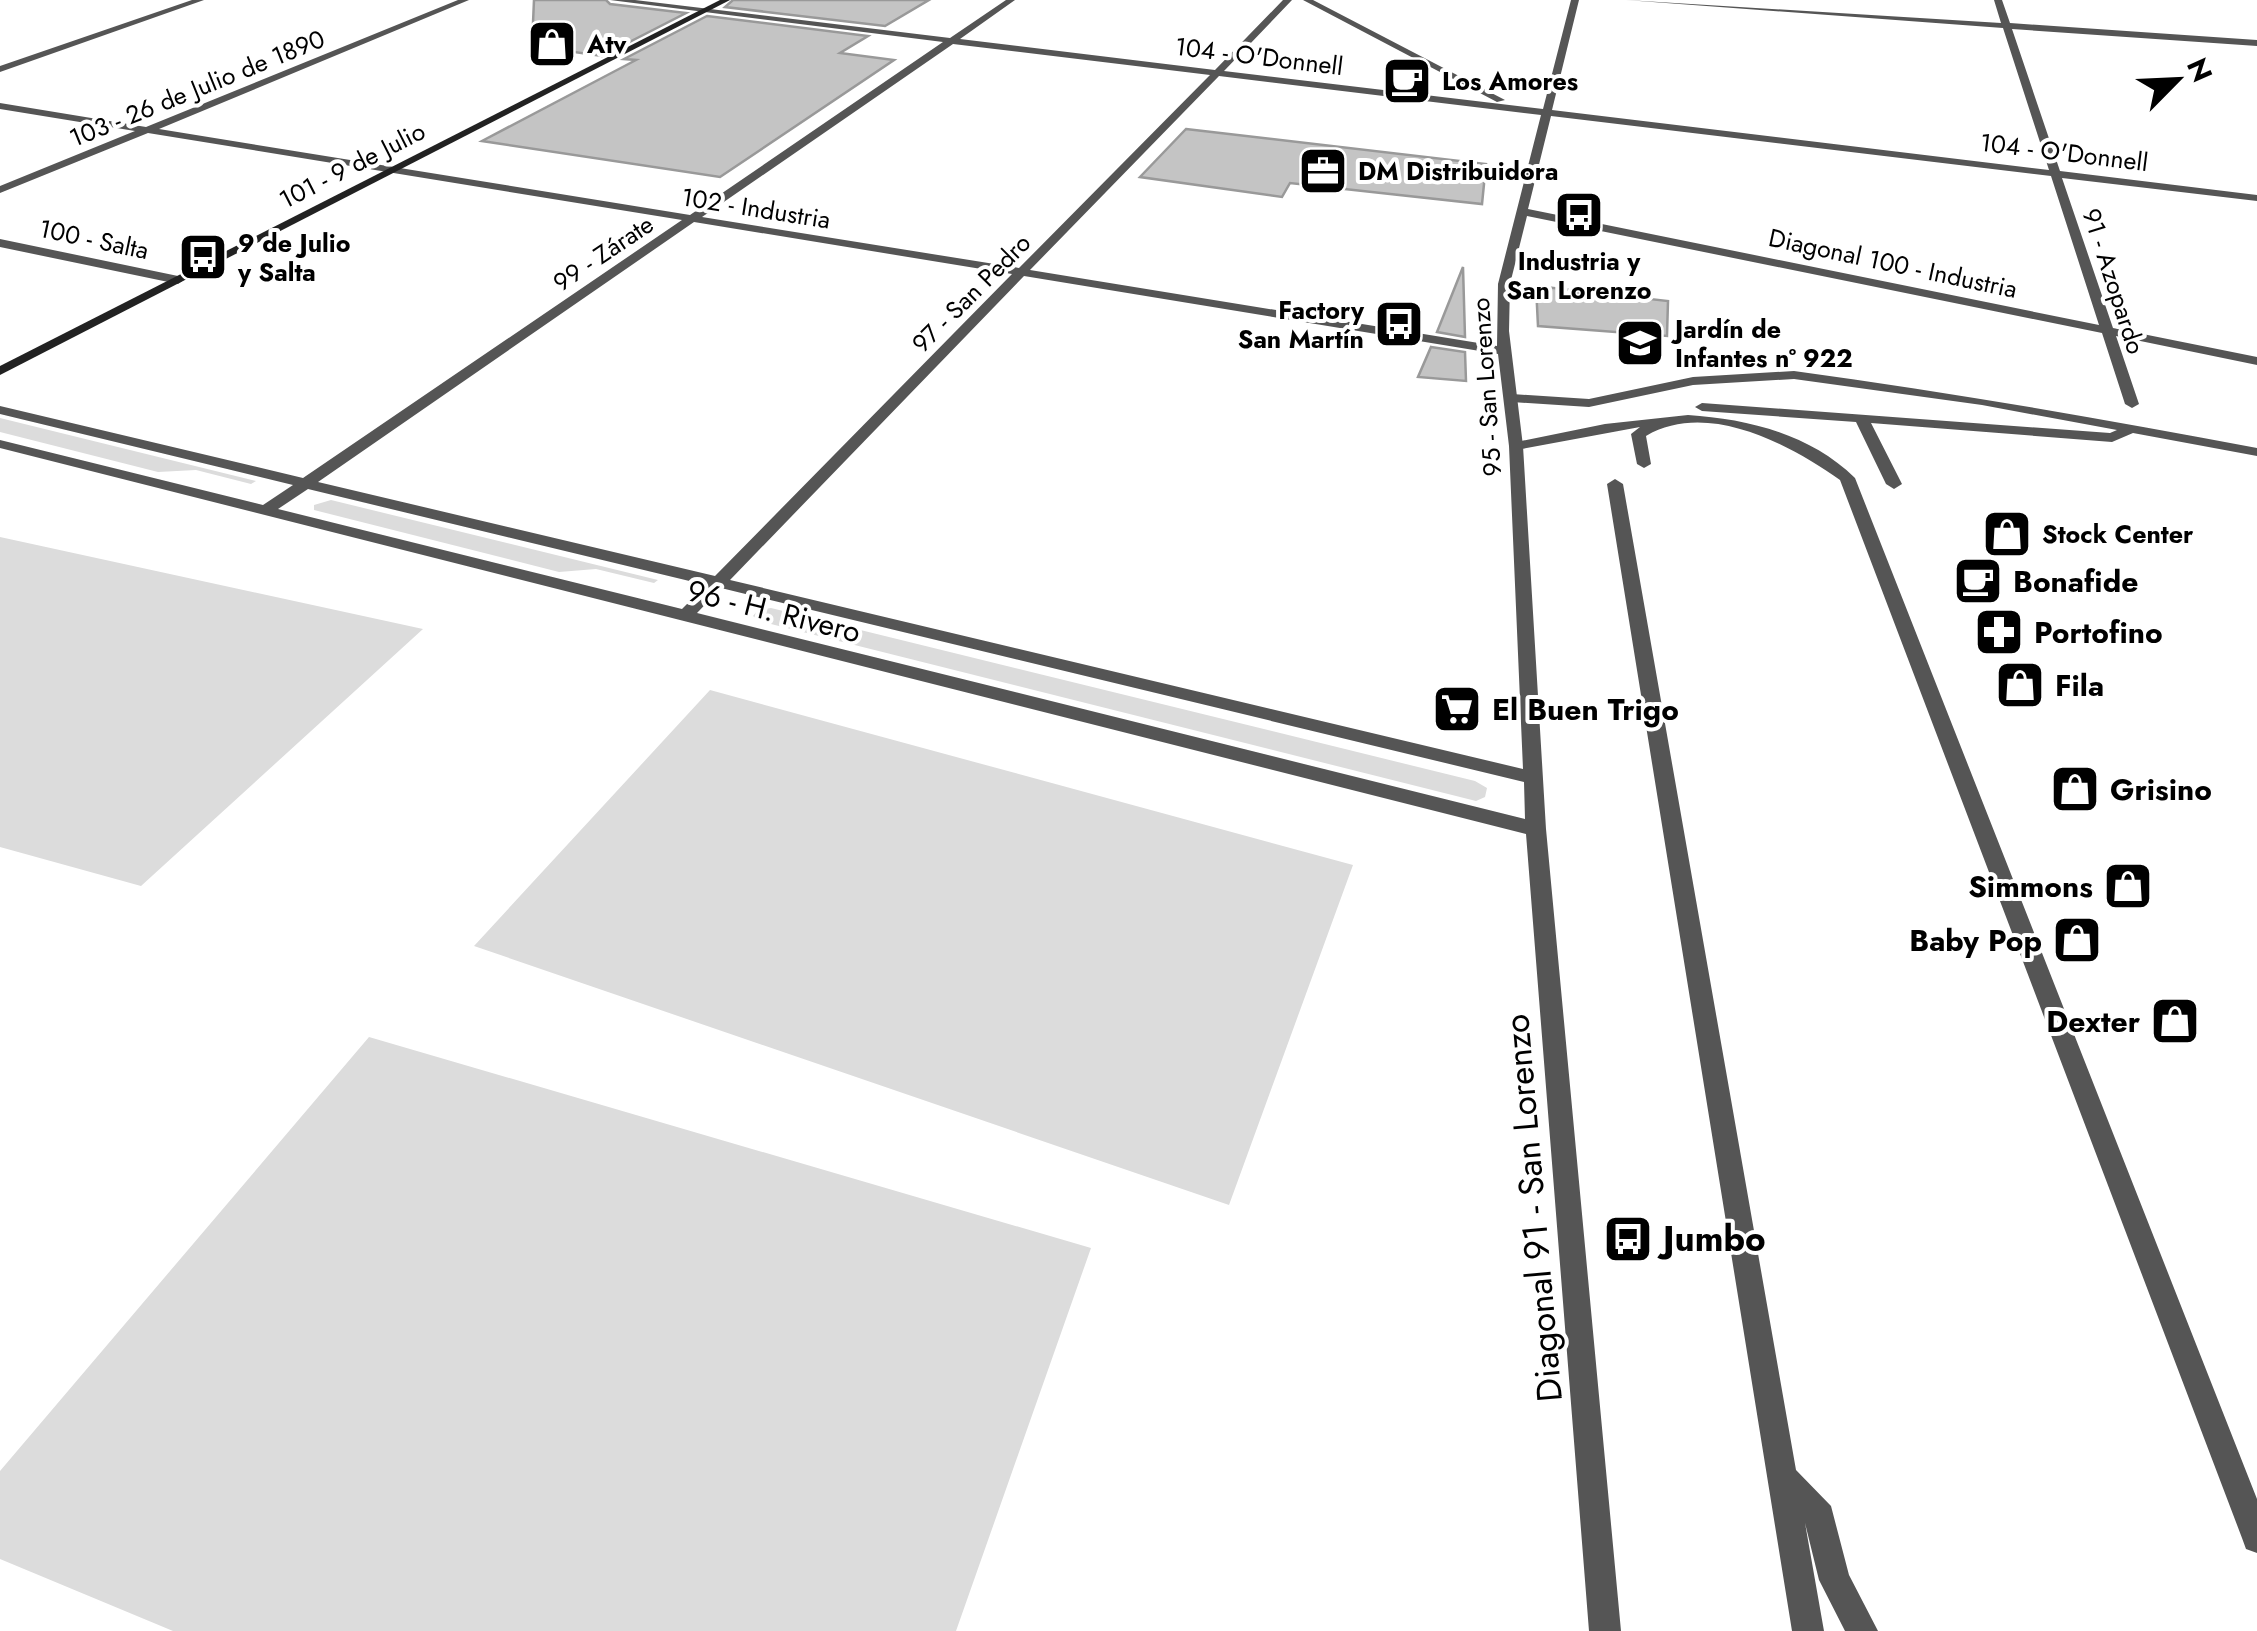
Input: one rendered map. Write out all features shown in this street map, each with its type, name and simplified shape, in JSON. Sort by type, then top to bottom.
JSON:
[{"type":"street","points":[[0,69],[200,0]]},
{"type":"street","name":"103 - 26 de Julio de 1890","points":[[0,190],[465,0]]},
{"type":"street","name":"104 - O'Donnell","points":[[614,0],[2257,198]]},
{"type":"street","name":"101 - 9 de Julio","points":[[0,372],[726,0]]},
{"type":"street","name":"99 - Zárate","points":[[268,509],[1011,0]]},
{"type":"street","name":"97 - San Pedro","points":[[684,616],[1288,0]]},
{"type":"street","points":[[1307,0],[1480,93],[1527,111]]},
{"type":"street","name":"95 - San Lorenzo","points":[[1534,778],[1516,446],[1505,350],[1504,284],[1544,113],[1576,0]]},
{"type":"street","points":[[1630,0],[2257,43]]},
{"type":"street","name":"91 - Azopardo","points":[[1998,0],[2104,330],[2132,404]]},
{"type":"street","name":"102 - Industria","points":[[0,106],[388,172],[1505,350]]},
{"type":"street","name":"Diagonal 100 - Industria","points":[[1520,211],[2257,361]]},
{"type":"street","name":"100 - Salta","points":[[0,242],[178,280]]},
{"type":"street","points":[[1512,398],[1588,402],[1708,380],[1794,375],[1982,401],[2257,452]]},
{"type":"street","points":[[1516,446],[1664,410],[1700,407],[2112,438],[2134,428]]},
{"type":"street","name":"96 - H. Rivero","points":[[0,410],[1534,778]]},
{"type":"street","points":[[1861,418],[1894,484]]},
{"type":"street","points":[[1601,427],[1663,421],[1730,422],[1766,429],[1800,443],[1846,478],[2257,1538]]},
{"type":"street","points":[[1644,464],[1638,434],[1644,427],[1663,421]]},
{"type":"street","name":"96 - H. Rivero","points":[[0,444],[1536,830]]},
{"type":"street","points":[[1615,484],[1808,1631]]},
{"type":"street","name":"Diagonal 91 - San Lorenzo","points":[[1534,778],[1605,1631]]},
{"type":"street","points":[[1783,1477],[1820,1517],[1834,1580],[1862,1631]]},
{"type":"shaded area","points":[[0,418],[256,481],[251,484],[196,470],[158,472],[0,432]]},
{"type":"shaded area","points":[[331,500],[658,580],[654,583],[596,569],[559,572],[314,510],[314,505]]},
{"type":"shaded area","points":[[0,537],[423,629],[141,886],[0,847]]},
{"type":"shaded area","points":[[771,608],[1475,781],[1487,788],[1485,797],[1476,801],[759,621],[753,616],[758,610]]},
{"type":"shaded area","points":[[710,690],[1353,865],[1229,1205],[474,946]]},
{"type":"shaded area","points":[[369,1037],[1091,1248],[956,1631],[173,1631],[0,1559],[0,1471]]},
{"type":"building","points":[[534,0],[606,0],[610,4],[686,13],[602,56],[532,46]]},
{"type":"building","points":[[733,0],[929,0],[885,26],[725,7]]},
{"type":"building","points":[[707,16],[868,36],[840,53],[894,60],[720,177],[482,141],[636,60],[624,59]]},
{"type":"building","name":"DM Distribuidora","points":[[1186,129],[1486,164],[1482,204],[1290,183],[1282,197],[1140,177]]},
{"type":"building","points":[[1463,267],[1465,337],[1437,332]]},
{"type":"building","points":[[1536,286],[1668,301],[1667,336],[1538,326]]},
{"type":"building","points":[[1431,347],[1465,352],[1466,381],[1418,377]]},
{"type":"place","name":"Atv","points":[[552,44]]},
{"type":"place","name":"Los Amores","points":[[1407,81]]},
{"type":"place","name":"DM Distribuidora","points":[[1323,171]]},
{"type":"place","name":"Industria y San Lorenzo","points":[[1579,215]]},
{"type":"place","name":"9 de Julio y Salta","points":[[203,257]]},
{"type":"place","name":"Factory San Martín","points":[[1399,324]]},
{"type":"place","name":"Jardín de Infantes nº 922","points":[[1640,343]]},
{"type":"place","name":"Stock Center","points":[[2007,534]]},
{"type":"place","name":"Bonafide","points":[[1978,581]]},
{"type":"place","name":"Portofino","points":[[1999,632]]},
{"type":"place","name":"Fila","points":[[2020,685]]},
{"type":"place","name":"El Buen Trigo","points":[[1457,709]]},
{"type":"place","name":"Grisino","points":[[2075,789]]},
{"type":"place","name":"Simmons","points":[[2128,886]]},
{"type":"place","name":"Baby Pop","points":[[2077,940]]},
{"type":"place","name":"Dexter","points":[[2175,1021]]},
{"type":"place","name":"Jumbo","points":[[1628,1239]]}]
